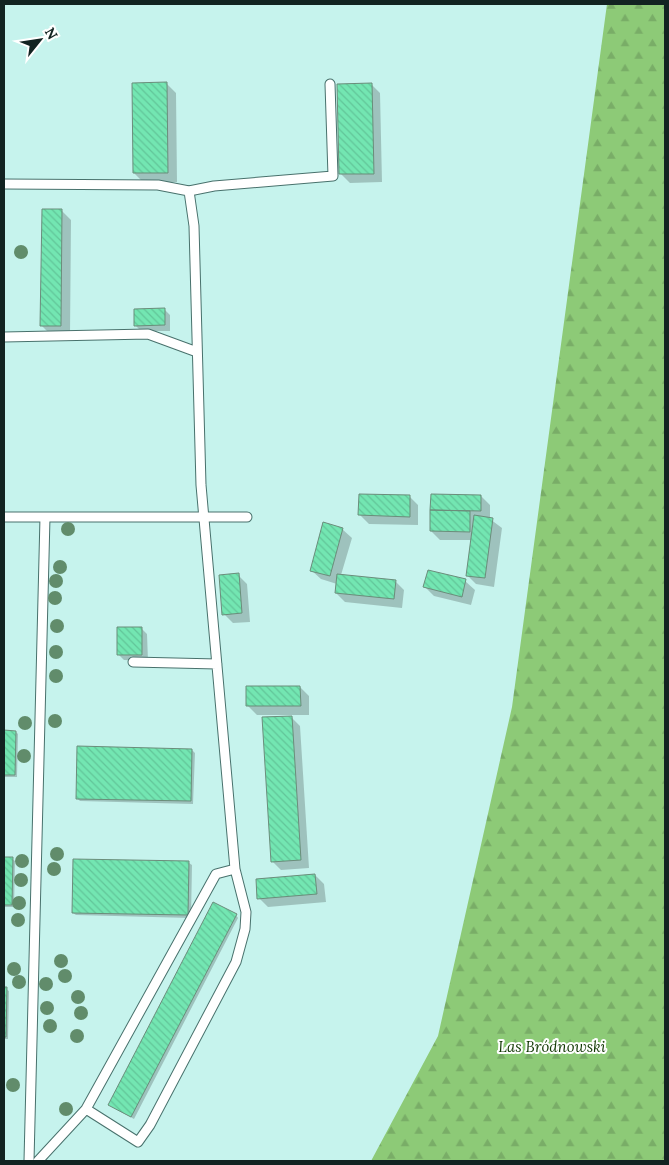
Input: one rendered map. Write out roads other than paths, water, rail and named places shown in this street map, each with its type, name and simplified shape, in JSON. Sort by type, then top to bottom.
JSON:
[{"type":"lane","points":[[4,184],[158,185],[190,190],[214,186],[333,176],[330,84]]},
{"type":"lane","points":[[86,1109],[138,1142],[150,1125],[236,962],[245,929],[246,912],[235,869],[203,517],[199,452],[194,226],[190,190]]},
{"type":"lane","points":[[4,337],[148,334],[197,352]]},
{"type":"lane","points":[[4,517],[247,517]]},
{"type":"lane","points":[[29,1161],[45,517]]},
{"type":"lane","points":[[133,662],[217,664]]},
{"type":"lane","points":[[38,1161],[86,1109],[216,874],[235,869]]},
{"type":"park label","name":"Las Bródnowski","points":[[552,1046]]}]
